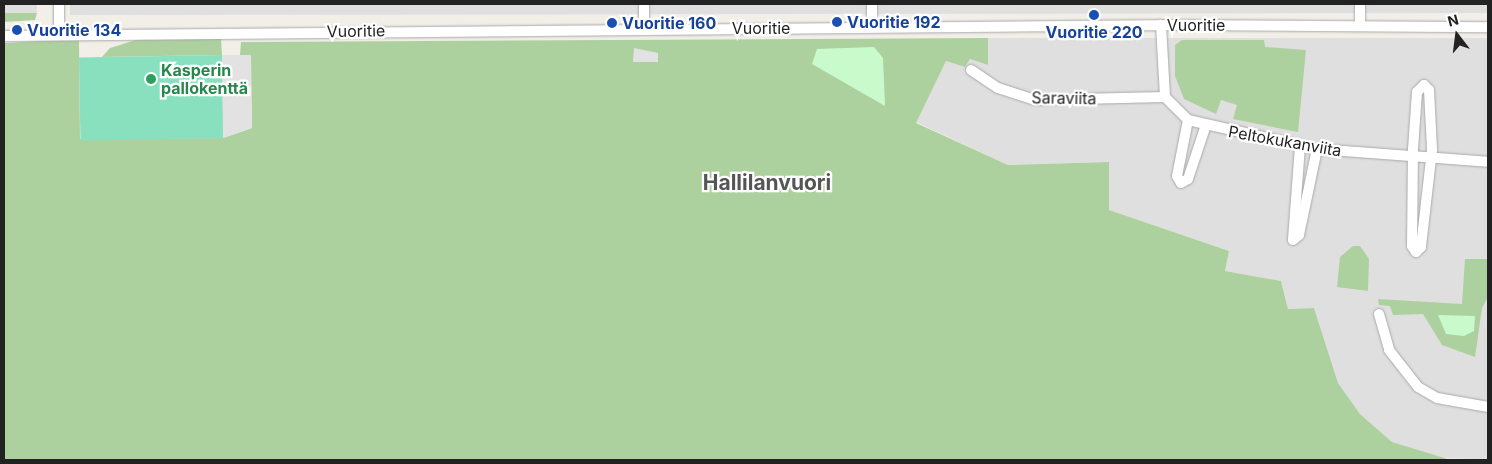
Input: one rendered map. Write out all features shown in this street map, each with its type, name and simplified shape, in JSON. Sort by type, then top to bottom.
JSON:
[{"type":"street","points":[[59,4],[60,34]]},
{"type":"street","points":[[644,4],[644,28]]},
{"type":"street","points":[[872,4],[872,27]]},
{"type":"street","points":[[1360,4],[1360,26]]},
{"type":"street","points":[[1162,25],[1165,97]]},
{"type":"street","name":"Vuoritie","points":[[4,36],[644,28],[1162,25],[1488,27]]},
{"type":"street","name":"Saraviita","points":[[970,70],[1014,95],[1035,100],[1165,97]]},
{"type":"street","points":[[1424,85],[1429,90],[1431,160],[1422,247],[1416,252],[1412,246],[1413,159],[1417,92],[1424,85]]},
{"type":"street","name":"Peltokukanviita","points":[[1165,97],[1188,120],[1206,126],[1300,146],[1413,159],[1488,162]]},
{"type":"street","points":[[1188,120],[1177,176],[1181,183],[1188,179],[1206,126]]},
{"type":"street","points":[[1300,146],[1293,240],[1299,235],[1317,149]]},
{"type":"street","points":[[1379,314],[1389,350],[1418,387],[1452,403],[1488,407]]},
{"type":"shaded area","points":[[4,4],[37,4],[37,13],[4,13]]},
{"type":"shaded area","points":[[70,4],[1488,4],[1488,13],[70,15]]},
{"type":"shaded area","points":[[988,38],[1488,38],[1488,460],[1432,457],[1392,442],[1360,414],[1338,383],[1314,308],[1288,309],[1281,281],[1225,271],[1229,251],[1109,210],[1108,162],[1008,165],[916,122],[946,61],[965,67],[970,59],[988,65]]},
{"type":"shaded area","points":[[634,48],[658,53],[658,62],[633,62]]},
{"type":"shaded area","points":[[222,55],[251,55],[251,86],[238,87],[238,96],[251,96],[252,128],[223,138]]},
{"type":"green space","points":[[4,13],[37,13],[35,20],[4,22]]},
{"type":"green space","points":[[988,38],[988,65],[970,59],[965,67],[946,61],[916,123],[1008,165],[1109,162],[1109,210],[1229,251],[1225,271],[1281,281],[1288,309],[1314,308],[1338,383],[1360,414],[1392,442],[1451,460],[4,460],[4,43],[79,39],[80,139],[223,138],[252,128],[251,56],[240,55],[241,42]]},
{"type":"green space","points":[[139,39],[221,39],[222,55],[102,57],[110,48]]},
{"type":"green space","points":[[1182,40],[1264,40],[1265,47],[1306,50],[1298,132],[1233,119],[1237,105],[1221,100],[1216,114],[1184,99],[1175,76],[1175,45]]},
{"type":"green space","points":[[874,47],[883,58],[885,106],[812,64],[817,49]]},
{"type":"green space","name":"Kasperin pallokenttä","points":[[222,55],[223,138],[80,140],[79,57]]},
{"type":"green space","points":[[1353,246],[1360,246],[1369,259],[1368,291],[1337,287],[1340,257]]},
{"type":"green space","points":[[1465,259],[1488,259],[1488,297],[1482,308],[1475,357],[1442,345],[1423,314],[1393,315],[1390,306],[1379,305],[1378,299],[1462,304]]},
{"type":"green space","points":[[1438,315],[1475,316],[1474,331],[1464,336],[1446,334]]},
{"type":"place","name":"Vuoritie 220","points":[[1094,15]]},
{"type":"place","name":"Vuoritie 192","points":[[837,22]]},
{"type":"place","name":"Vuoritie 160","points":[[612,23]]},
{"type":"place","name":"Vuoritie 134","points":[[17,30]]},
{"type":"place","name":"Kasperin pallokenttä","points":[[151,79]]},
{"type":"district","name":"Hallilanvuori","points":[[767,183]]}]
